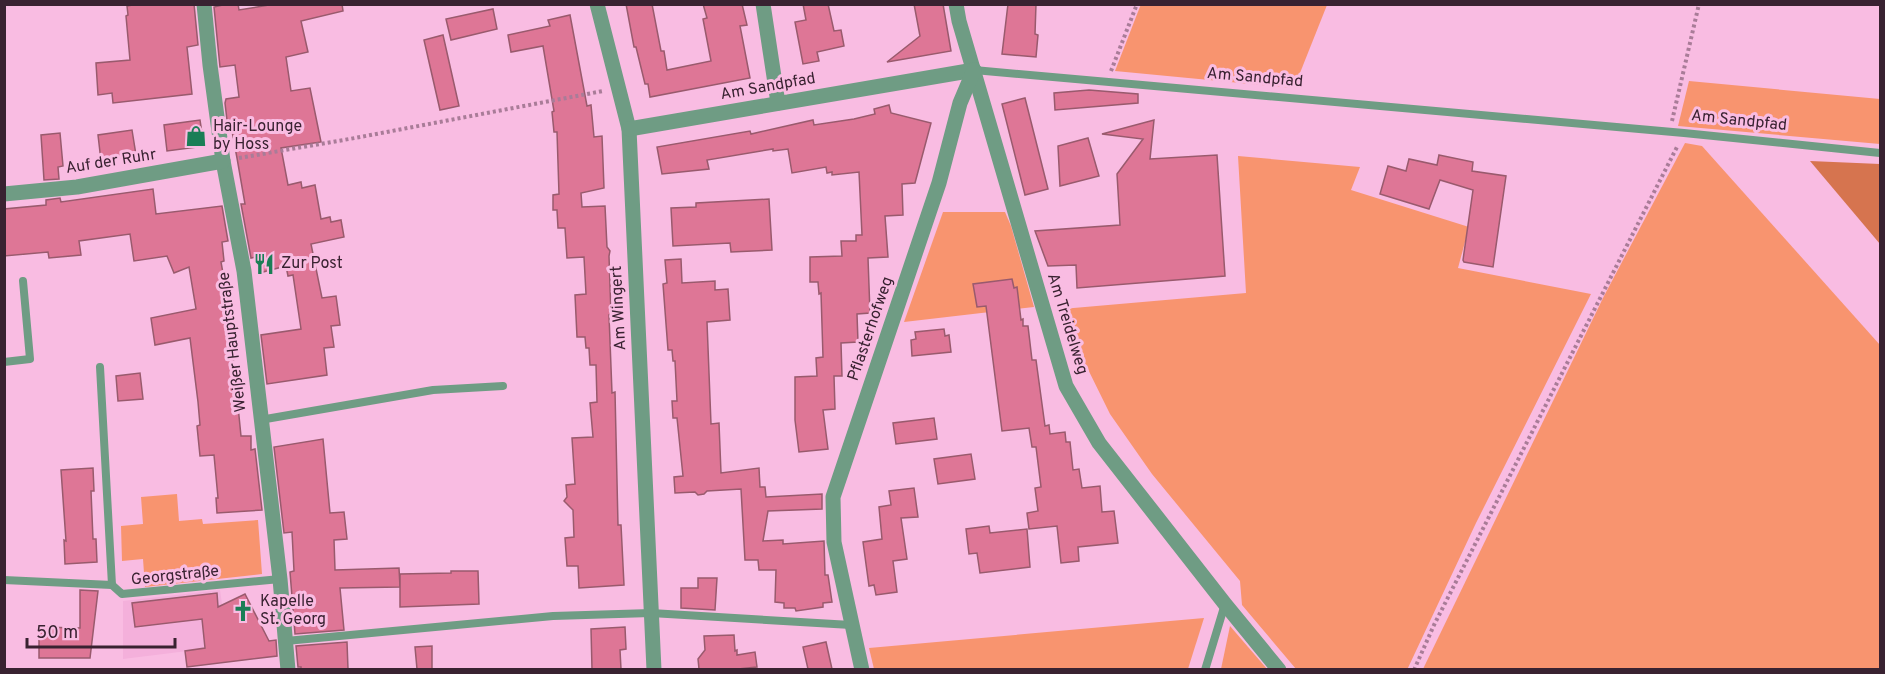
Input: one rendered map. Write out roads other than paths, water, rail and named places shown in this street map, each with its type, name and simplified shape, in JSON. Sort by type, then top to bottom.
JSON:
[{"type":"street","name":"Weißer Hauptstraße","points":[[204,4],[223,161],[244,271],[280,579],[288,669]]},
{"type":"street","name":"Am Wingert","points":[[597,4],[629,129],[654,669]]},
{"type":"street","points":[[764,4],[778,103]]},
{"type":"street","points":[[956,4],[974,70]]},
{"type":"street","name":"Am Sandpfad","points":[[629,129],[974,70]]},
{"type":"street","name":"Am Treidelweg","points":[[974,70],[1066,386],[1099,443],[1279,669]]},
{"type":"street","name":"Pflasterhofweg","points":[[862,669],[834,542],[832,497],[935,194],[960,103],[974,70]]},
{"type":"street","name":"Auf der Ruhr","points":[[4,194],[77,187],[223,161]]},
{"type":"lane","name":"Am Sandpfad","points":[[974,70],[1684,133],[1881,153]]},
{"type":"lane","points":[[4,362],[30,359],[23,281]]},
{"type":"lane","points":[[100,367],[112,585]]},
{"type":"lane","points":[[260,420],[433,390],[503,386]]},
{"type":"lane","name":"Georgstraße","points":[[4,580],[112,585],[122,594],[280,579]]},
{"type":"lane","points":[[1205,669],[1225,604]]},
{"type":"lane","points":[[286,641],[553,616],[651,613],[851,624]]},
{"type":"place","name":"Hair-Lounge by Hoss","points":[[196,136]]},
{"type":"place","name":"Zur Post","points":[[264,264]]},
{"type":"place","name":"Kapelle St. Georg","points":[[243,611]]}]
